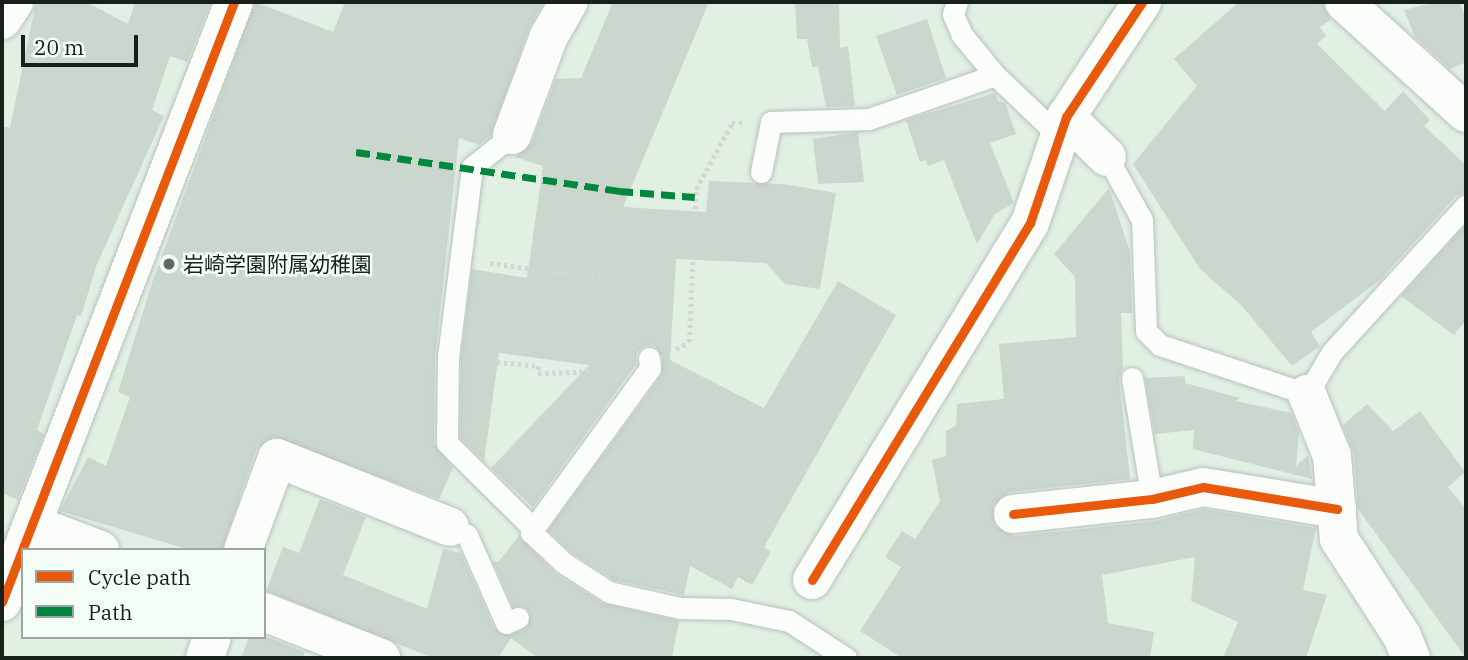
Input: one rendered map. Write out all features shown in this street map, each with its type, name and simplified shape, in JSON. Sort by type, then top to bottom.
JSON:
[{"type":"street","points":[[2,20],[14,2]]},
{"type":"street","points":[[23,548],[234,2]]},
{"type":"street","points":[[513,135],[549,36],[569,2]]},
{"type":"street","points":[[812,580],[1030,223],[1063,127],[1142,2]]},
{"type":"street","points":[[1344,2],[1466,113]]},
{"type":"street","points":[[1063,127],[1107,157]]},
{"type":"street","points":[[1307,394],[1332,456],[1339,539],[1411,658]]},
{"type":"street","points":[[244,548],[277,458],[450,527]]},
{"type":"street","points":[[1013,513],[1152,499],[1203,487],[1336,509]]},
{"type":"street","points":[[32,524],[95,548]]},
{"type":"street","points":[[2,602],[21,553]]},
{"type":"street","points":[[266,613],[380,658]]},
{"type":"street","points":[[205,658],[211,639]]},
{"type":"lane","points":[[957,2],[953,14],[962,35],[995,75],[1063,127]]},
{"type":"lane","points":[[761,172],[771,122],[869,119],[995,75]]},
{"type":"lane","points":[[513,135],[471,167],[448,357],[447,443],[534,529]]},
{"type":"lane","points":[[1107,157],[1142,220],[1146,331],[1160,345],[1307,394],[1332,352],[1466,205]]},
{"type":"lane","points":[[649,363],[531,533],[564,563],[609,592],[680,608],[731,609],[789,621],[846,658]]},
{"type":"lane","points":[[1132,378],[1152,499]]},
{"type":"lane","points":[[450,527],[467,535],[506,623],[518,618]]},
{"type":"path","points":[[448,357],[539,366],[538,373],[579,372],[649,363],[663,352],[689,342],[696,189],[732,123],[771,122]]},
{"type":"path","points":[[499,264],[591,276],[612,270],[613,262]]},
{"type":"building","points":[[36,2],[86,2],[128,24],[135,2],[211,2],[187,62],[170,56],[152,110],[164,116],[97,264],[81,316],[77,315],[37,430],[44,434],[18,500],[2,493],[2,126],[10,128]]},
{"type":"building","points":[[255,2],[333,32],[345,2],[544,2],[529,28],[491,135],[479,145],[459,138],[435,357],[434,443],[453,468],[439,499],[273,437],[256,450],[223,548],[183,548],[60,511],[88,457],[106,466],[130,397],[118,392],[152,283]]},
{"type":"building","points":[[613,2],[709,2],[623,207],[706,212],[709,181],[783,184],[836,193],[820,289],[785,284],[766,263],[676,259],[670,360],[764,408],[838,281],[896,315],[764,547],[771,552],[752,585],[738,577],[732,589],[690,566],[684,595],[614,580],[572,553],[548,530],[661,376],[662,357],[655,346],[647,345],[637,352],[636,364],[533,507],[491,468],[589,365],[499,353],[484,461],[460,438],[461,358],[472,269],[527,278],[543,166],[515,157],[532,143],[556,79],[581,78]]},
{"type":"building","points":[[795,2],[839,2],[840,48],[848,46],[855,106],[826,107],[818,67],[812,67],[807,39],[797,39]]},
{"type":"building","points":[[1239,2],[1323,2],[1331,20],[1320,27],[1326,36],[1317,44],[1385,111],[1403,91],[1430,120],[1424,126],[1466,165],[1466,192],[1456,196],[1380,280],[1311,332],[1320,346],[1292,366],[1241,305],[1200,269],[1133,164],[1197,86],[1174,59]]},
{"type":"building","points":[[1436,2],[1459,2],[1466,17],[1466,62],[1450,69],[1415,37],[1404,10]]},
{"type":"building","points":[[927,19],[946,78],[897,95],[876,36]]},
{"type":"building","points":[[995,93],[998,101],[1005,103],[1016,134],[990,143],[1014,203],[995,214],[977,244],[944,160],[928,166],[926,160],[920,162],[906,120]]},
{"type":"building","points":[[858,132],[864,182],[818,184],[813,139]]},
{"type":"building","points":[[1109,188],[1130,252],[1132,313],[1121,313],[1123,369],[1119,379],[1130,479],[1010,492],[993,506],[995,526],[1015,536],[1155,521],[1204,509],[1316,528],[1303,590],[1327,595],[1306,658],[1223,658],[1238,622],[1191,601],[1195,557],[1102,575],[1108,623],[1154,632],[1150,658],[902,658],[860,631],[901,567],[885,557],[902,531],[915,539],[940,501],[932,460],[946,456],[946,431],[956,426],[957,404],[1004,399],[999,344],[1076,337],[1075,277],[1054,254]]},
{"type":"building","points":[[1466,224],[1466,320],[1454,335],[1401,296]]},
{"type":"building","points":[[1185,376],[1185,383],[1240,398],[1236,401],[1291,413],[1299,432],[1296,466],[1308,455],[1312,479],[1193,449],[1194,430],[1155,434],[1145,378]]},
{"type":"building","points":[[1367,404],[1393,431],[1420,411],[1465,472],[1448,487],[1466,509],[1466,658],[1358,509],[1354,454],[1343,425]]},
{"type":"building","points":[[320,499],[366,517],[343,575],[427,609],[443,549],[461,553],[494,628],[510,635],[528,626],[530,614],[525,607],[513,606],[493,561],[498,562],[519,536],[555,573],[602,603],[679,621],[672,658],[538,658],[511,638],[498,658],[433,658],[266,591],[283,547],[299,553]]},
{"type":"building","points":[[266,637],[305,652],[303,658],[241,658],[248,639],[266,639]]},
{"type":"marked path","points":[[356,152],[619,191],[695,197]]},
{"type":"cycle path","points":[[23,548],[234,2]]},
{"type":"cycle path","points":[[812,580],[1030,223],[1066,117],[1142,2]]},
{"type":"cycle path","points":[[1013,514],[1152,499],[1203,487],[1337,509]]},
{"type":"cycle path","points":[[2,602],[21,553]]},
{"type":"place","name":"岩崎学園附属幼稚園","points":[[169,264]]}]
